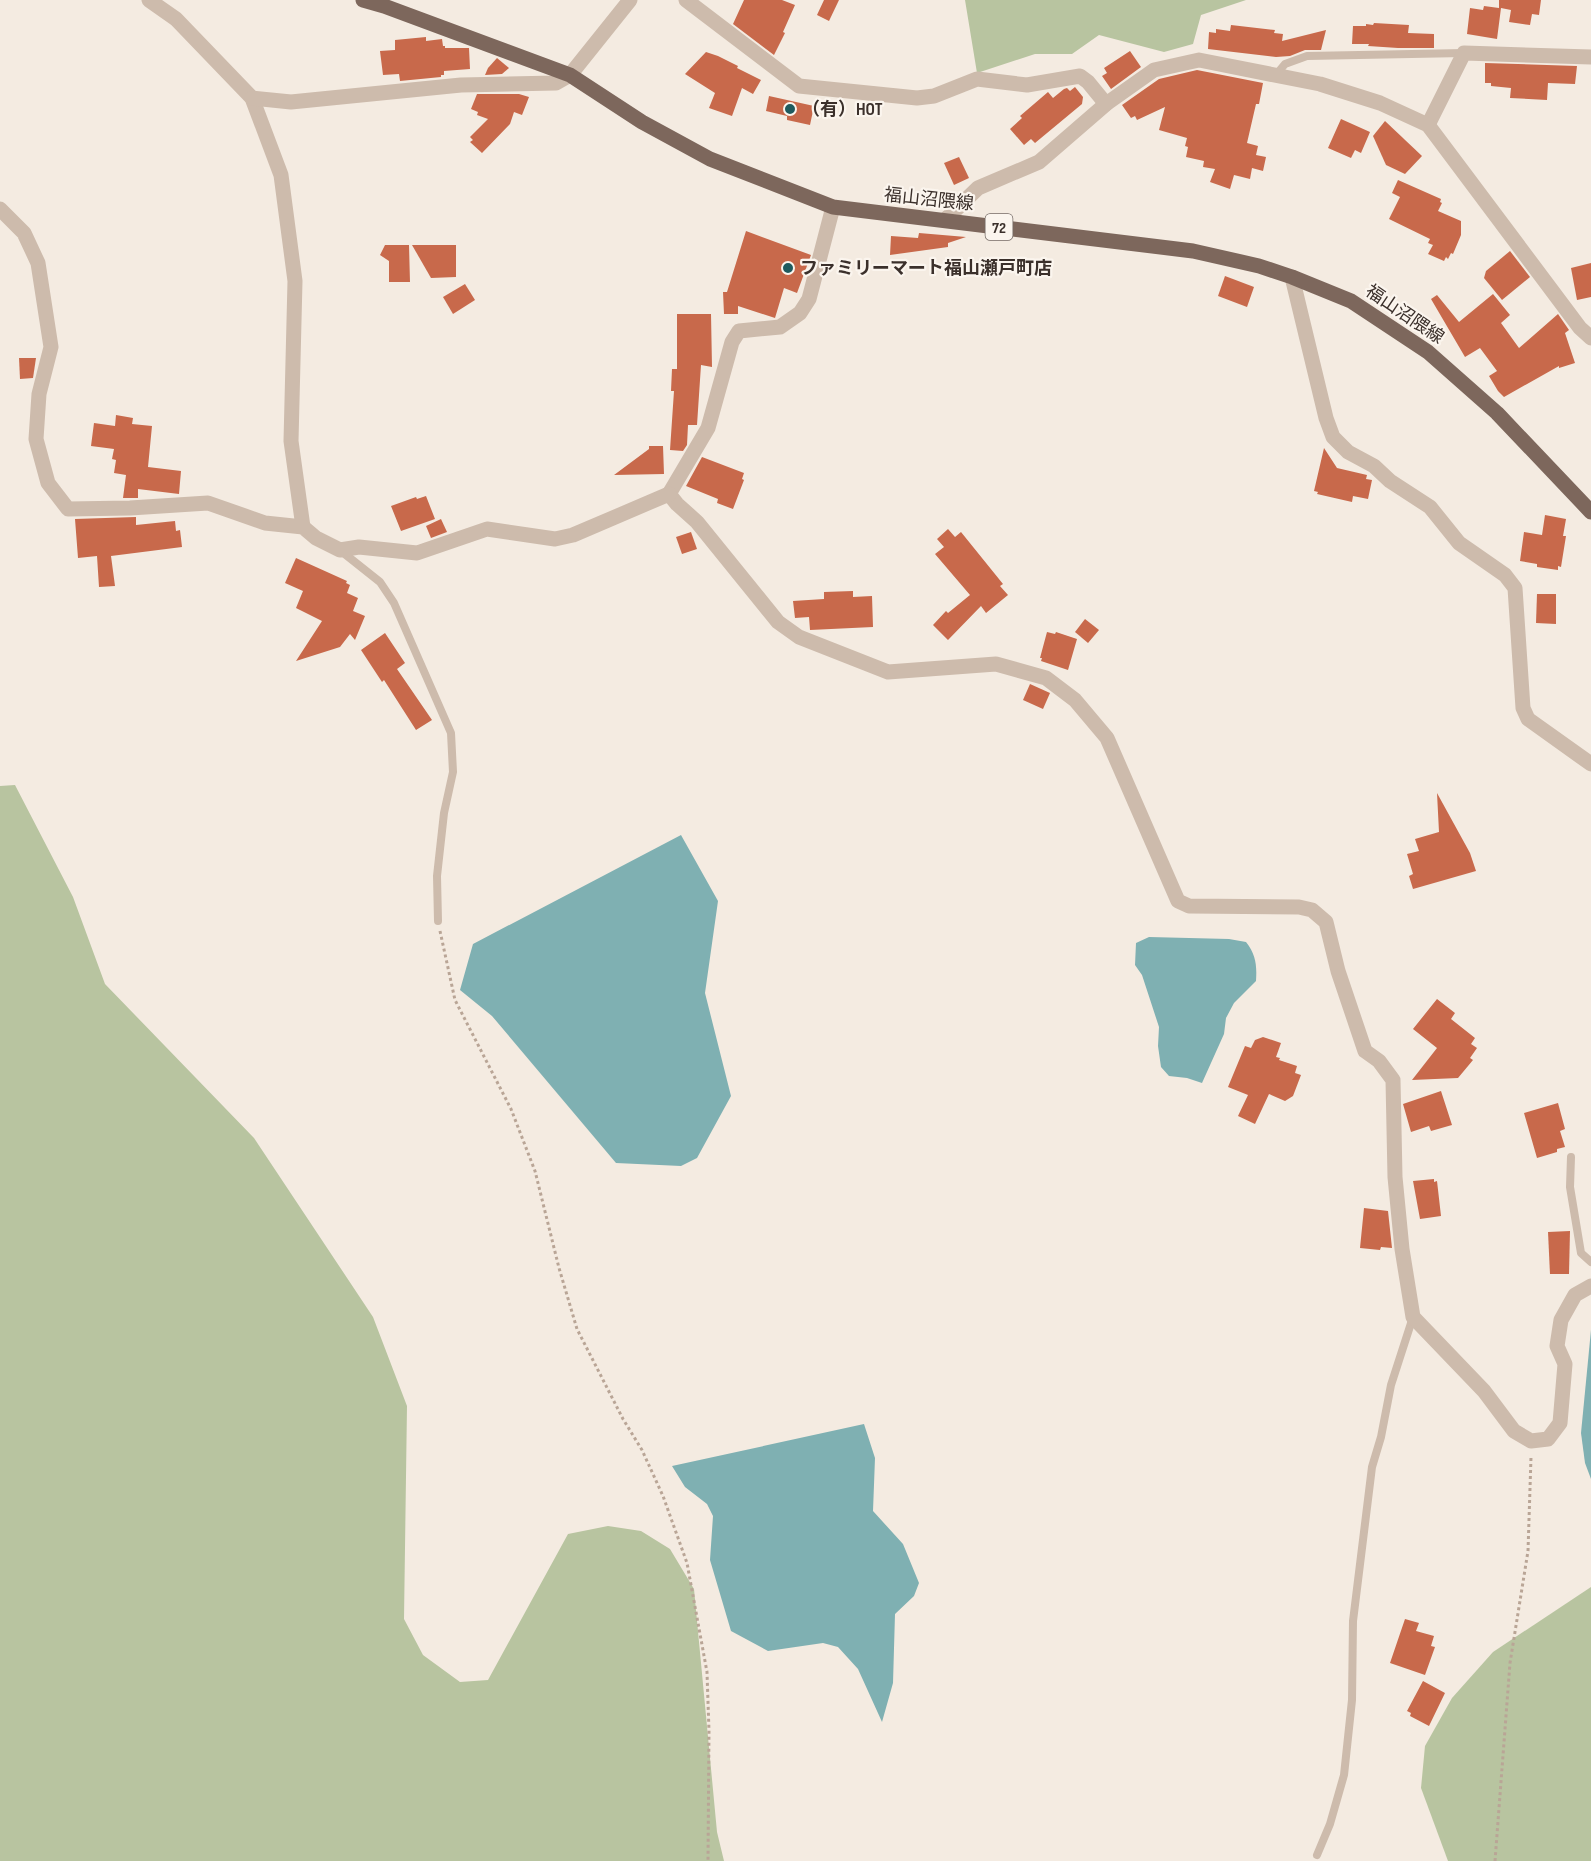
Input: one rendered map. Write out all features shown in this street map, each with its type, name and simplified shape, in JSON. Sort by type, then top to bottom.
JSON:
[{"type":"main road","name":"福山沼隈線","points":[[363,0],[570,75],[642,122],[710,159],[833,207],[1193,251],[1259,266],[1352,301],[1428,352],[1497,413],[1591,512]]},
{"type":"street","points":[[149,0],[176,19],[252,98],[281,175],[295,281],[291,441],[303,527]]},
{"type":"street","points":[[252,98],[291,102],[461,85],[556,83],[570,75],[630,0]]},
{"type":"street","points":[[686,0],[799,86],[917,98],[934,96],[977,79],[1027,85],[1080,76],[1106,104]]},
{"type":"street","points":[[1428,125],[1464,53],[1591,57]]},
{"type":"street","points":[[945,220],[978,189],[1039,162],[1106,104],[1154,70],[1199,60],[1330,87],[1380,103],[1428,125],[1580,328],[1591,338]]},
{"type":"street","points":[[0,209],[24,233],[38,263],[51,347],[39,394],[36,439],[48,483],[68,509],[208,503],[265,523],[303,527],[316,538],[340,550],[359,547],[417,553],[487,530],[555,539],[573,535],[669,495],[708,428],[732,342],[739,331],[780,327],[800,313],[809,299],[833,207]]},
{"type":"street","points":[[1292,277],[1326,418],[1333,437],[1348,452],[1374,466],[1390,481],[1430,507],[1459,543],[1505,574],[1515,588],[1523,708],[1528,719],[1591,764]]},
{"type":"street","points":[[669,495],[697,522],[778,622],[800,637],[888,672],[996,664],[1046,678],[1075,700],[1107,738],[1178,901],[1189,906],[1299,907],[1312,910],[1326,922],[1338,971],[1365,1051],[1378,1060],[1393,1080],[1395,1177],[1402,1249],[1413,1317],[1484,1391],[1514,1431],[1531,1441],[1548,1440],[1560,1423],[1565,1364],[1557,1346],[1561,1320],[1575,1295],[1591,1286]]},
{"type":"lane","points":[[1275,76],[1285,64],[1307,56],[1464,53]]},
{"type":"lane","points":[[340,550],[380,582],[394,603],[451,733],[453,772],[444,813],[436,876],[438,921]]},
{"type":"lane","points":[[1571,1157],[1570,1187],[1581,1253],[1591,1263]]},
{"type":"lane","points":[[1317,1855],[1330,1824],[1344,1775],[1352,1700],[1353,1622],[1372,1467],[1381,1437],[1390,1385],[1413,1317]]},
{"type":"path","points":[[438,921],[455,1000],[511,1109],[535,1171],[559,1268],[578,1329],[623,1419],[642,1450],[663,1496],[687,1563],[707,1672],[708,1861]]},
{"type":"path","points":[[1495,1861],[1510,1663],[1528,1551],[1531,1441]]},
{"type":"green space","points":[[965,0],[1246,0],[1201,15],[1193,44],[1164,52],[1099,35],[1072,54],[1035,54],[977,73]]},
{"type":"green space","points":[[15,785],[73,897],[105,984],[254,1138],[373,1317],[407,1406],[404,1619],[423,1655],[460,1682],[488,1680],[568,1534],[608,1526],[641,1531],[670,1549],[694,1589],[717,1832],[724,1861],[0,1861],[0,786]]},
{"type":"green space","points":[[1591,1587],[1591,1861],[1448,1861],[1421,1788],[1425,1746],[1452,1698],[1493,1652]]},
{"type":"water","points":[[681,835],[718,901],[705,993],[731,1096],[697,1158],[681,1166],[616,1163],[492,1016],[460,990],[473,944]]},
{"type":"water","points":[[1149,937],[1229,939],[1246,942],[1254,956],[1256,981],[1234,1003],[1226,1018],[1224,1034],[1202,1083],[1169,1076],[1161,1067],[1158,1046],[1159,1027],[1142,975],[1135,965],[1136,943]]},
{"type":"water","points":[[1591,1330],[1591,1479],[1585,1463],[1581,1433]]},
{"type":"water","points":[[864,1424],[875,1458],[873,1511],[903,1544],[919,1583],[914,1596],[895,1614],[893,1683],[882,1722],[858,1669],[838,1647],[823,1643],[768,1651],[731,1631],[710,1560],[713,1516],[707,1504],[685,1487],[672,1466]]},
{"type":"building","points":[[744,0],[782,0],[795,5],[774,55],[733,24]]},
{"type":"building","points":[[824,0],[839,0],[829,21],[817,15]]},
{"type":"building","points":[[1499,0],[1541,0],[1539,15],[1532,14],[1530,25],[1509,22],[1511,10],[1501,8],[1497,39],[1467,34],[1470,8],[1483,10],[1484,6],[1499,8]]},
{"type":"building","points":[[1374,23],[1409,25],[1408,33],[1434,34],[1434,48],[1352,44],[1353,26],[1373,25]]},
{"type":"building","points":[[1231,25],[1275,30],[1274,33],[1283,34],[1282,41],[1326,30],[1321,50],[1305,50],[1290,56],[1276,57],[1208,49],[1209,32],[1216,33],[1216,29],[1230,31]]},
{"type":"building","points":[[426,37],[426,41],[442,39],[445,48],[469,48],[470,69],[444,71],[441,77],[400,81],[399,74],[383,75],[380,51],[395,50],[395,40]]},
{"type":"building","points":[[1130,51],[1141,67],[1111,89],[1102,76],[1107,73],[1104,68]]},
{"type":"building","points":[[706,52],[738,66],[737,68],[761,80],[753,94],[742,88],[732,116],[709,108],[715,93],[685,74]]},
{"type":"building","points":[[497,58],[509,68],[502,74],[485,75],[488,68]]},
{"type":"building","points":[[1485,63],[1577,66],[1575,84],[1548,83],[1547,100],[1510,98],[1511,88],[1491,86],[1491,83],[1485,83]]},
{"type":"building","points":[[1197,70],[1263,83],[1247,143],[1258,146],[1256,155],[1266,157],[1263,171],[1252,168],[1250,179],[1234,175],[1230,189],[1210,182],[1215,169],[1203,167],[1204,161],[1186,157],[1187,138],[1159,130],[1165,107],[1137,120],[1135,116],[1131,118],[1122,105],[1159,79]]},
{"type":"building","points":[[1075,87],[1083,97],[1082,104],[1035,143],[1031,139],[1024,145],[1010,129],[1022,118],[1020,116],[1048,92],[1053,98],[1064,89],[1067,88],[1070,91]]},
{"type":"building","points":[[477,94],[519,94],[529,97],[522,115],[514,112],[510,124],[482,153],[470,142],[473,140],[470,137],[488,119],[477,115],[478,112],[471,109]]},
{"type":"building","name":"（有）HOT","points":[[769,96],[814,106],[810,125],[787,120],[787,116],[766,111]]},
{"type":"building","points":[[1341,119],[1370,132],[1361,153],[1355,150],[1351,158],[1328,148]]},
{"type":"building","points":[[1385,121],[1422,156],[1405,174],[1386,165],[1373,136]]},
{"type":"building","points":[[959,157],[969,178],[954,185],[944,163]]},
{"type":"building","points":[[1398,180],[1441,199],[1442,203],[1438,211],[1461,221],[1461,235],[1453,254],[1451,253],[1448,259],[1446,257],[1444,261],[1428,254],[1433,245],[1428,243],[1430,239],[1389,219],[1400,197],[1392,193]]},
{"type":"building","points":[[746,231],[811,255],[797,293],[784,288],[775,318],[738,306],[738,314],[724,314],[723,292],[727,292]]},
{"type":"building","points":[[919,233],[966,237],[948,243],[948,247],[890,255],[891,236],[918,238]]},
{"type":"building","points":[[385,245],[409,245],[410,282],[389,282],[389,261],[380,255]]},
{"type":"building","points":[[412,245],[456,245],[456,277],[431,278]]},
{"type":"building","points":[[1510,251],[1530,277],[1502,300],[1484,278],[1486,271]]},
{"type":"building","points":[[1591,263],[1591,297],[1577,300],[1571,268]]},
{"type":"building","points":[[1225,276],[1254,287],[1247,307],[1218,296]]},
{"type":"building","points":[[465,284],[475,300],[453,314],[443,297]]},
{"type":"building","points":[[1493,294],[1510,315],[1501,323],[1519,348],[1558,314],[1569,330],[1565,333],[1575,363],[1559,368],[1559,366],[1504,397],[1489,376],[1497,371],[1480,348],[1465,357],[1431,299],[1437,295],[1459,322]]},
{"type":"building","points":[[677,314],[711,314],[712,367],[701,365],[697,425],[688,425],[687,445],[683,451],[670,450],[674,391],[671,391],[672,369],[677,369]]},
{"type":"building","points":[[19,358],[36,358],[33,378],[20,379]]},
{"type":"building","points":[[116,415],[133,418],[132,424],[152,426],[148,467],[181,471],[179,494],[138,489],[138,498],[123,498],[126,475],[114,473],[116,460],[112,459],[114,449],[91,446],[94,423],[115,426]]},
{"type":"building","points":[[649,446],[663,446],[664,474],[614,475],[649,449]]},
{"type":"building","points":[[1324,448],[1337,468],[1367,475],[1366,479],[1372,480],[1368,499],[1353,496],[1352,502],[1317,494],[1318,492],[1314,491]]},
{"type":"building","points":[[702,457],[744,473],[742,479],[744,480],[733,509],[717,503],[718,499],[686,486]]},
{"type":"building","points":[[426,496],[435,519],[401,531],[391,506]]},
{"type":"building","points":[[1545,515],[1566,519],[1563,536],[1566,536],[1561,567],[1558,566],[1558,570],[1537,567],[1537,564],[1520,561],[1524,532],[1542,535]]},
{"type":"building","points":[[136,517],[136,525],[175,521],[176,531],[180,530],[182,547],[111,556],[115,586],[99,587],[97,556],[78,558],[75,519]]},
{"type":"building","points":[[441,519],[447,532],[431,538],[426,526]]},
{"type":"building","points":[[948,529],[955,537],[961,532],[1003,584],[1000,586],[1008,595],[986,613],[981,606],[948,640],[933,625],[946,611],[948,613],[970,595],[935,554],[944,547],[937,539]]},
{"type":"building","points":[[691,532],[697,549],[682,554],[676,537]]},
{"type":"building","points":[[296,558],[347,581],[346,583],[350,585],[347,593],[358,598],[353,611],[365,616],[355,640],[350,634],[340,647],[296,661],[322,621],[296,608],[303,591],[285,583]]},
{"type":"building","points":[[853,591],[853,597],[872,596],[873,627],[810,630],[809,617],[795,618],[793,601],[824,599],[824,592]]},
{"type":"building","points":[[1537,594],[1556,594],[1556,624],[1536,623]]},
{"type":"building","points":[[1085,619],[1099,630],[1088,643],[1075,632]]},
{"type":"building","points":[[1047,632],[1055,634],[1056,632],[1077,639],[1068,670],[1041,661]]},
{"type":"building","points":[[385,633],[405,663],[397,669],[432,720],[416,730],[384,680],[382,682],[361,650]]},
{"type":"building","points":[[1030,684],[1050,693],[1043,709],[1023,700]]},
{"type":"building","points":[[1437,793],[1470,853],[1476,871],[1413,889],[1409,876],[1413,874],[1407,854],[1419,851],[1415,839],[1439,832]]},
{"type":"building","points":[[1437,999],[1455,1013],[1451,1019],[1475,1038],[1471,1044],[1477,1048],[1470,1058],[1473,1060],[1458,1078],[1412,1080],[1437,1048],[1413,1029]]},
{"type":"building","points":[[1263,1037],[1281,1043],[1276,1057],[1297,1066],[1295,1073],[1301,1075],[1293,1096],[1285,1101],[1269,1094],[1255,1124],[1238,1116],[1248,1095],[1228,1087],[1245,1046],[1251,1048],[1255,1040]]},
{"type":"building","points":[[1441,1091],[1452,1125],[1431,1131],[1429,1126],[1411,1132],[1403,1104]]},
{"type":"building","points":[[1558,1103],[1565,1129],[1560,1131],[1565,1147],[1537,1158],[1524,1113]]},
{"type":"building","points":[[1434,1179],[1434,1182],[1437,1181],[1441,1216],[1420,1219],[1413,1181]]},
{"type":"building","points":[[1364,1208],[1388,1211],[1392,1248],[1381,1247],[1380,1250],[1360,1248]]},
{"type":"building","points":[[1570,1231],[1569,1274],[1550,1274],[1548,1232]]},
{"type":"building","points":[[1405,1619],[1419,1623],[1416,1631],[1434,1636],[1431,1646],[1435,1647],[1425,1675],[1390,1663]]},
{"type":"building","points":[[1423,1681],[1445,1693],[1429,1726],[1410,1716],[1411,1713],[1407,1711]]},
{"type":"place","name":"（有）HOT","points":[[790,109]]},
{"type":"place","name":"ファミリーマート福山瀬戸町店","points":[[788,268]]}]
